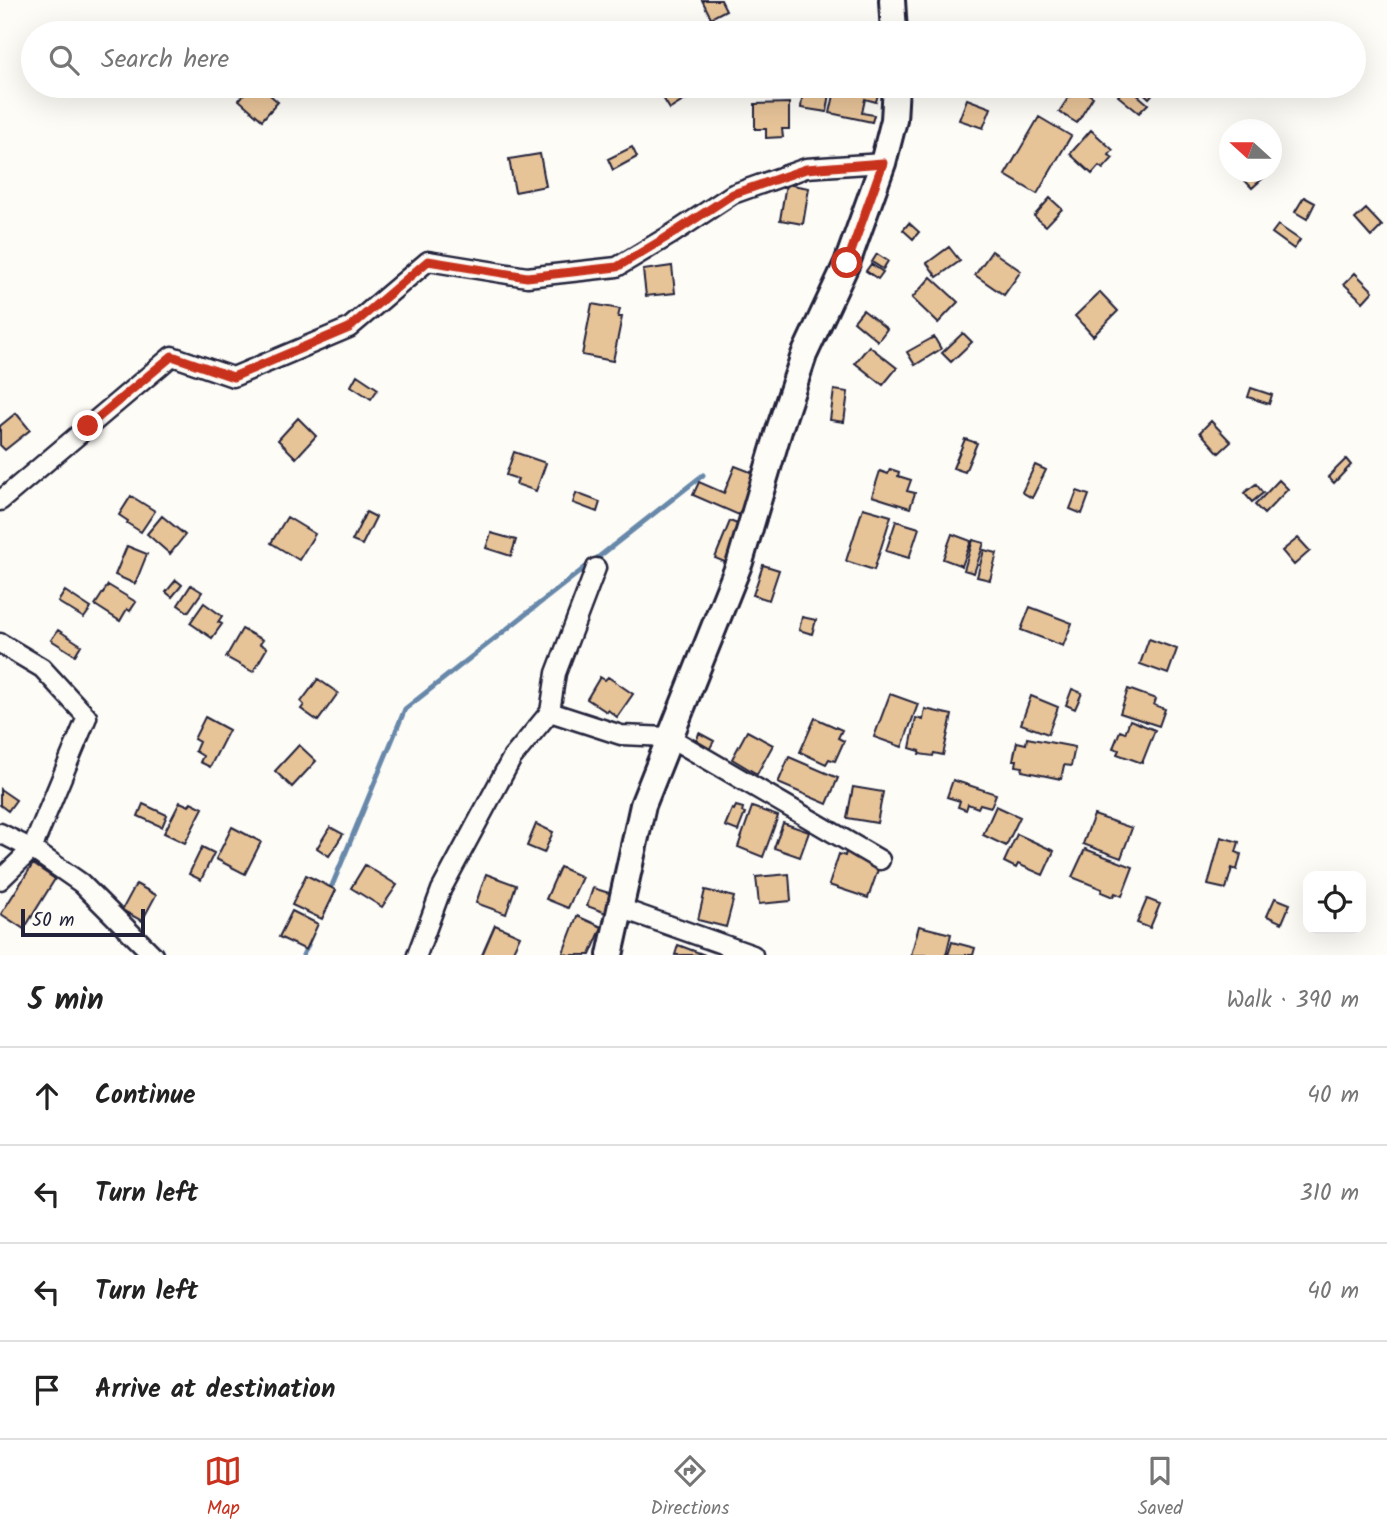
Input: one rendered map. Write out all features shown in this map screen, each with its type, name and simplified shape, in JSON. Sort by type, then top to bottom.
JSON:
[{"type":"street","points":[[892,0],[893,21]]},
{"type":"street","points":[[610,955],[643,805],[740,562],[804,355],[847,263],[883,163],[894,120],[895,98]]},
{"type":"street","points":[[0,501],[172,356],[233,377],[349,328],[428,261],[527,277],[617,267],[733,194],[806,169],[883,163]]},
{"type":"street","points":[[417,955],[441,890],[512,758],[550,712],[556,673],[596,568]]},
{"type":"street","points":[[0,643],[41,668],[87,717],[32,849],[0,880]]},
{"type":"street","points":[[550,712],[621,735],[669,737],[880,860]]},
{"type":"street","points":[[0,833],[32,849],[81,883],[153,955]]},
{"type":"street","points":[[620,908],[752,955]]},
{"type":"building","points":[[702,0],[721,0],[726,10],[711,18]]},
{"type":"building","points":[[274,98],[278,102],[262,120],[239,100]]},
{"type":"building","points":[[663,98],[688,98],[670,109]]},
{"type":"building","points":[[802,98],[829,98],[827,112],[801,108]]},
{"type":"building","points":[[833,98],[877,98],[876,102],[865,99],[862,113],[874,115],[872,122],[830,113]]},
{"type":"building","points":[[1068,98],[1092,98],[1077,123],[1059,112]]},
{"type":"building","points":[[1120,98],[1141,98],[1148,104],[1139,113]]},
{"type":"building","points":[[967,99],[991,108],[983,128],[959,120]]},
{"type":"building","points":[[789,103],[789,129],[782,129],[783,137],[766,138],[766,129],[755,129],[755,104]]},
{"type":"building","points":[[1039,117],[1071,136],[1037,194],[1005,175]]},
{"type":"building","points":[[1091,130],[1113,150],[1109,155],[1113,158],[1103,169],[1099,166],[1092,174],[1070,154]]},
{"type":"building","points":[[632,147],[637,157],[613,170],[608,159]]},
{"type":"building","points":[[540,154],[546,186],[515,192],[509,159]]},
{"type":"building","points":[[1246,182],[1259,182],[1252,188]]},
{"type":"building","points":[[786,184],[809,188],[803,224],[780,220]]},
{"type":"building","points":[[1304,197],[1315,203],[1307,219],[1295,212]]},
{"type":"building","points":[[1050,198],[1062,209],[1046,226],[1034,216]]},
{"type":"building","points":[[1366,209],[1382,226],[1371,237],[1355,219]]},
{"type":"building","points":[[909,223],[919,232],[913,239],[903,230]]},
{"type":"building","points":[[1278,225],[1300,240],[1294,249],[1272,233]]},
{"type":"building","points":[[949,247],[960,261],[937,277],[927,263]]},
{"type":"building","points":[[992,251],[1021,271],[1004,295],[975,275]]},
{"type":"building","points":[[877,254],[888,261],[883,269],[872,262]]},
{"type":"building","points":[[871,264],[883,272],[878,279],[866,271]]},
{"type":"building","points":[[672,266],[675,293],[646,296],[643,270]]},
{"type":"building","points":[[1355,273],[1373,291],[1363,302],[1344,284]]},
{"type":"building","points":[[931,277],[958,302],[938,323],[912,298]]},
{"type":"building","points":[[1100,292],[1118,311],[1093,336],[1075,316]]},
{"type":"building","points":[[592,304],[620,309],[618,317],[622,317],[613,361],[582,355]]},
{"type":"building","points":[[863,310],[887,329],[878,341],[854,321]]},
{"type":"building","points":[[963,333],[972,342],[951,362],[942,353]]},
{"type":"building","points":[[934,337],[941,349],[915,365],[907,352]]},
{"type":"building","points":[[869,346],[897,368],[883,385],[855,363]]},
{"type":"building","points":[[357,375],[378,389],[371,399],[351,386]]},
{"type":"building","points":[[1251,388],[1272,395],[1269,404],[1248,397]]},
{"type":"building","points":[[834,390],[848,392],[844,422],[830,420]]},
{"type":"building","points":[[16,413],[30,430],[5,450],[0,445],[0,426]]},
{"type":"building","points":[[298,418],[316,436],[296,458],[278,440]]},
{"type":"building","points":[[1211,421],[1231,442],[1219,453],[1200,432]]},
{"type":"building","points":[[965,439],[977,443],[965,472],[953,468]]},
{"type":"building","points":[[514,452],[546,463],[536,491],[516,484],[518,479],[506,475]]},
{"type":"building","points":[[1346,459],[1351,465],[1334,483],[1328,477]]},
{"type":"building","points":[[1035,465],[1046,470],[1032,498],[1022,492]]},
{"type":"building","points":[[735,466],[756,474],[739,515],[693,495],[699,482],[724,493]]},
{"type":"building","points":[[890,469],[899,472],[898,476],[911,480],[907,491],[915,493],[910,508],[872,496],[880,471],[888,474]]},
{"type":"building","points":[[1279,480],[1288,489],[1264,514],[1255,505]]},
{"type":"building","points":[[1256,484],[1263,493],[1252,502],[1244,493]]},
{"type":"building","points":[[1077,491],[1089,495],[1082,514],[1070,509]]},
{"type":"building","points":[[576,493],[600,502],[597,512],[573,503]]},
{"type":"building","points":[[131,496],[155,511],[141,532],[119,515]]},
{"type":"building","points":[[863,508],[891,516],[874,570],[846,561]]},
{"type":"building","points":[[366,512],[376,517],[362,545],[352,541]]},
{"type":"building","points":[[162,516],[185,535],[170,554],[147,534]]},
{"type":"building","points":[[287,517],[315,534],[299,560],[271,543]]},
{"type":"building","points":[[730,521],[742,526],[727,563],[715,558]]},
{"type":"building","points":[[896,521],[919,528],[909,558],[886,551]]},
{"type":"building","points":[[491,533],[516,540],[511,556],[486,548]]},
{"type":"building","points":[[952,534],[971,541],[962,566],[943,559]]},
{"type":"building","points":[[1298,538],[1310,551],[1294,565],[1282,551]]},
{"type":"building","points":[[973,540],[984,543],[974,573],[964,570]]},
{"type":"building","points":[[127,546],[147,554],[135,584],[115,575]]},
{"type":"building","points":[[984,550],[997,553],[990,580],[977,577]]},
{"type":"building","points":[[763,565],[779,570],[769,600],[753,595]]},
{"type":"building","points":[[176,580],[182,585],[172,597],[166,592]]},
{"type":"building","points":[[108,585],[136,602],[130,611],[127,609],[120,621],[95,605]]},
{"type":"building","points":[[191,585],[202,592],[188,612],[178,605]]},
{"type":"building","points":[[65,591],[91,608],[84,618],[58,602]]},
{"type":"building","points":[[204,603],[222,616],[218,622],[222,624],[212,638],[190,623]]},
{"type":"building","points":[[1030,607],[1072,623],[1063,646],[1021,630]]},
{"type":"building","points":[[802,617],[816,620],[812,634],[799,630]]},
{"type":"building","points":[[242,629],[263,640],[260,644],[267,648],[253,672],[226,657]]},
{"type":"building","points":[[58,630],[81,645],[75,655],[51,640]]},
{"type":"building","points":[[1149,639],[1177,649],[1168,674],[1140,664]]},
{"type":"building","points":[[600,677],[605,680],[608,677],[633,694],[617,717],[587,699]]},
{"type":"building","points":[[318,679],[338,693],[318,721],[301,709],[304,705],[301,702]]},
{"type":"building","points":[[1072,689],[1082,693],[1075,709],[1066,705]]},
{"type":"building","points":[[1128,689],[1156,699],[1154,705],[1165,709],[1159,726],[1120,713]]},
{"type":"building","points":[[890,694],[918,704],[902,747],[874,737]]},
{"type":"building","points":[[1031,696],[1058,707],[1048,734],[1021,724]]},
{"type":"building","points":[[925,709],[952,715],[943,755],[919,754],[920,751],[910,748],[916,718],[923,720]]},
{"type":"building","points":[[205,717],[229,730],[210,767],[200,762],[203,756],[195,751],[199,742],[194,739]]},
{"type":"building","points":[[815,718],[842,730],[838,738],[844,741],[835,761],[829,759],[826,764],[800,752]]},
{"type":"building","points":[[1130,720],[1155,730],[1142,763],[1117,754],[1119,750],[1113,748],[1120,731],[1125,733]]},
{"type":"building","points":[[747,731],[773,745],[757,774],[732,759]]},
{"type":"building","points":[[699,733],[714,741],[709,750],[696,743]]},
{"type":"building","points":[[1027,738],[1075,747],[1071,766],[1064,765],[1061,779],[1022,771],[1023,767],[1016,766],[1017,760],[1013,760],[1017,742],[1026,744]]},
{"type":"building","points":[[299,745],[316,761],[292,787],[275,771]]},
{"type":"building","points":[[789,757],[838,778],[827,804],[778,783]]},
{"type":"building","points":[[953,780],[996,794],[991,807],[980,804],[978,808],[968,804],[966,810],[958,807],[960,801],[947,797]]},
{"type":"building","points":[[853,787],[883,792],[877,823],[847,818]]},
{"type":"building","points":[[0,789],[16,800],[8,811],[0,805]]},
{"type":"building","points":[[180,802],[189,806],[191,802],[203,808],[185,843],[164,833]]},
{"type":"building","points":[[143,804],[167,815],[162,827],[138,816]]},
{"type":"building","points":[[736,806],[743,808],[742,812],[745,813],[738,831],[725,826]]},
{"type":"building","points":[[996,806],[1020,817],[1006,846],[983,835]]},
{"type":"building","points":[[752,807],[778,816],[763,857],[738,847]]},
{"type":"building","points":[[1094,815],[1132,828],[1121,858],[1083,844]]},
{"type":"building","points":[[783,823],[809,832],[800,857],[774,848]]},
{"type":"building","points":[[536,824],[553,832],[544,853],[527,846]]},
{"type":"building","points":[[232,827],[261,842],[245,874],[216,859]]},
{"type":"building","points":[[330,827],[343,834],[329,856],[317,848]]},
{"type":"building","points":[[1017,834],[1054,851],[1043,875],[1018,864],[1016,868],[1004,862]]},
{"type":"building","points":[[1221,837],[1239,842],[1236,852],[1241,854],[1237,870],[1232,868],[1226,889],[1208,885]]},
{"type":"building","points":[[202,847],[214,853],[201,880],[189,874]]},
{"type":"building","points":[[1085,849],[1133,867],[1122,896],[1115,893],[1113,897],[1101,892],[1102,889],[1072,877]]},
{"type":"building","points":[[846,852],[880,864],[868,898],[829,885],[839,854],[845,856]]},
{"type":"building","points":[[33,864],[55,879],[24,929],[1,914]]},
{"type":"building","points":[[365,865],[397,885],[382,907],[351,888]]},
{"type":"building","points":[[560,867],[582,877],[568,908],[546,899]]},
{"type":"building","points":[[486,874],[516,885],[506,914],[476,903]]},
{"type":"building","points":[[789,874],[791,901],[759,904],[756,877]]},
{"type":"building","points":[[306,875],[336,890],[322,919],[292,905]]},
{"type":"building","points":[[136,884],[156,895],[142,921],[122,910]]},
{"type":"building","points":[[593,888],[612,894],[606,913],[587,906]]},
{"type":"building","points":[[705,890],[734,897],[726,927],[698,920]]},
{"type":"building","points":[[1275,898],[1290,904],[1282,923],[1267,916]]},
{"type":"building","points":[[1147,899],[1160,904],[1150,928],[1137,923]]},
{"type":"building","points":[[292,911],[318,924],[306,950],[279,937]]},
{"type":"building","points":[[577,916],[602,927],[590,955],[563,953]]},
{"type":"building","points":[[495,925],[520,936],[511,955],[482,955]]},
{"type":"building","points":[[919,926],[951,934],[946,955],[911,955]]},
{"type":"building","points":[[952,942],[975,948],[973,955],[948,955]]},
{"type":"building","points":[[678,945],[705,955],[675,955]]},
{"type":"waterway","points":[[329,893],[405,709],[703,475]]},
{"type":"waterway","points":[[303,955],[308,945]]},
{"type":"route","points":[[88,426],[172,356],[233,377],[349,328],[428,261],[527,277],[617,267],[733,194],[806,169],[883,163],[847,263]]}]
